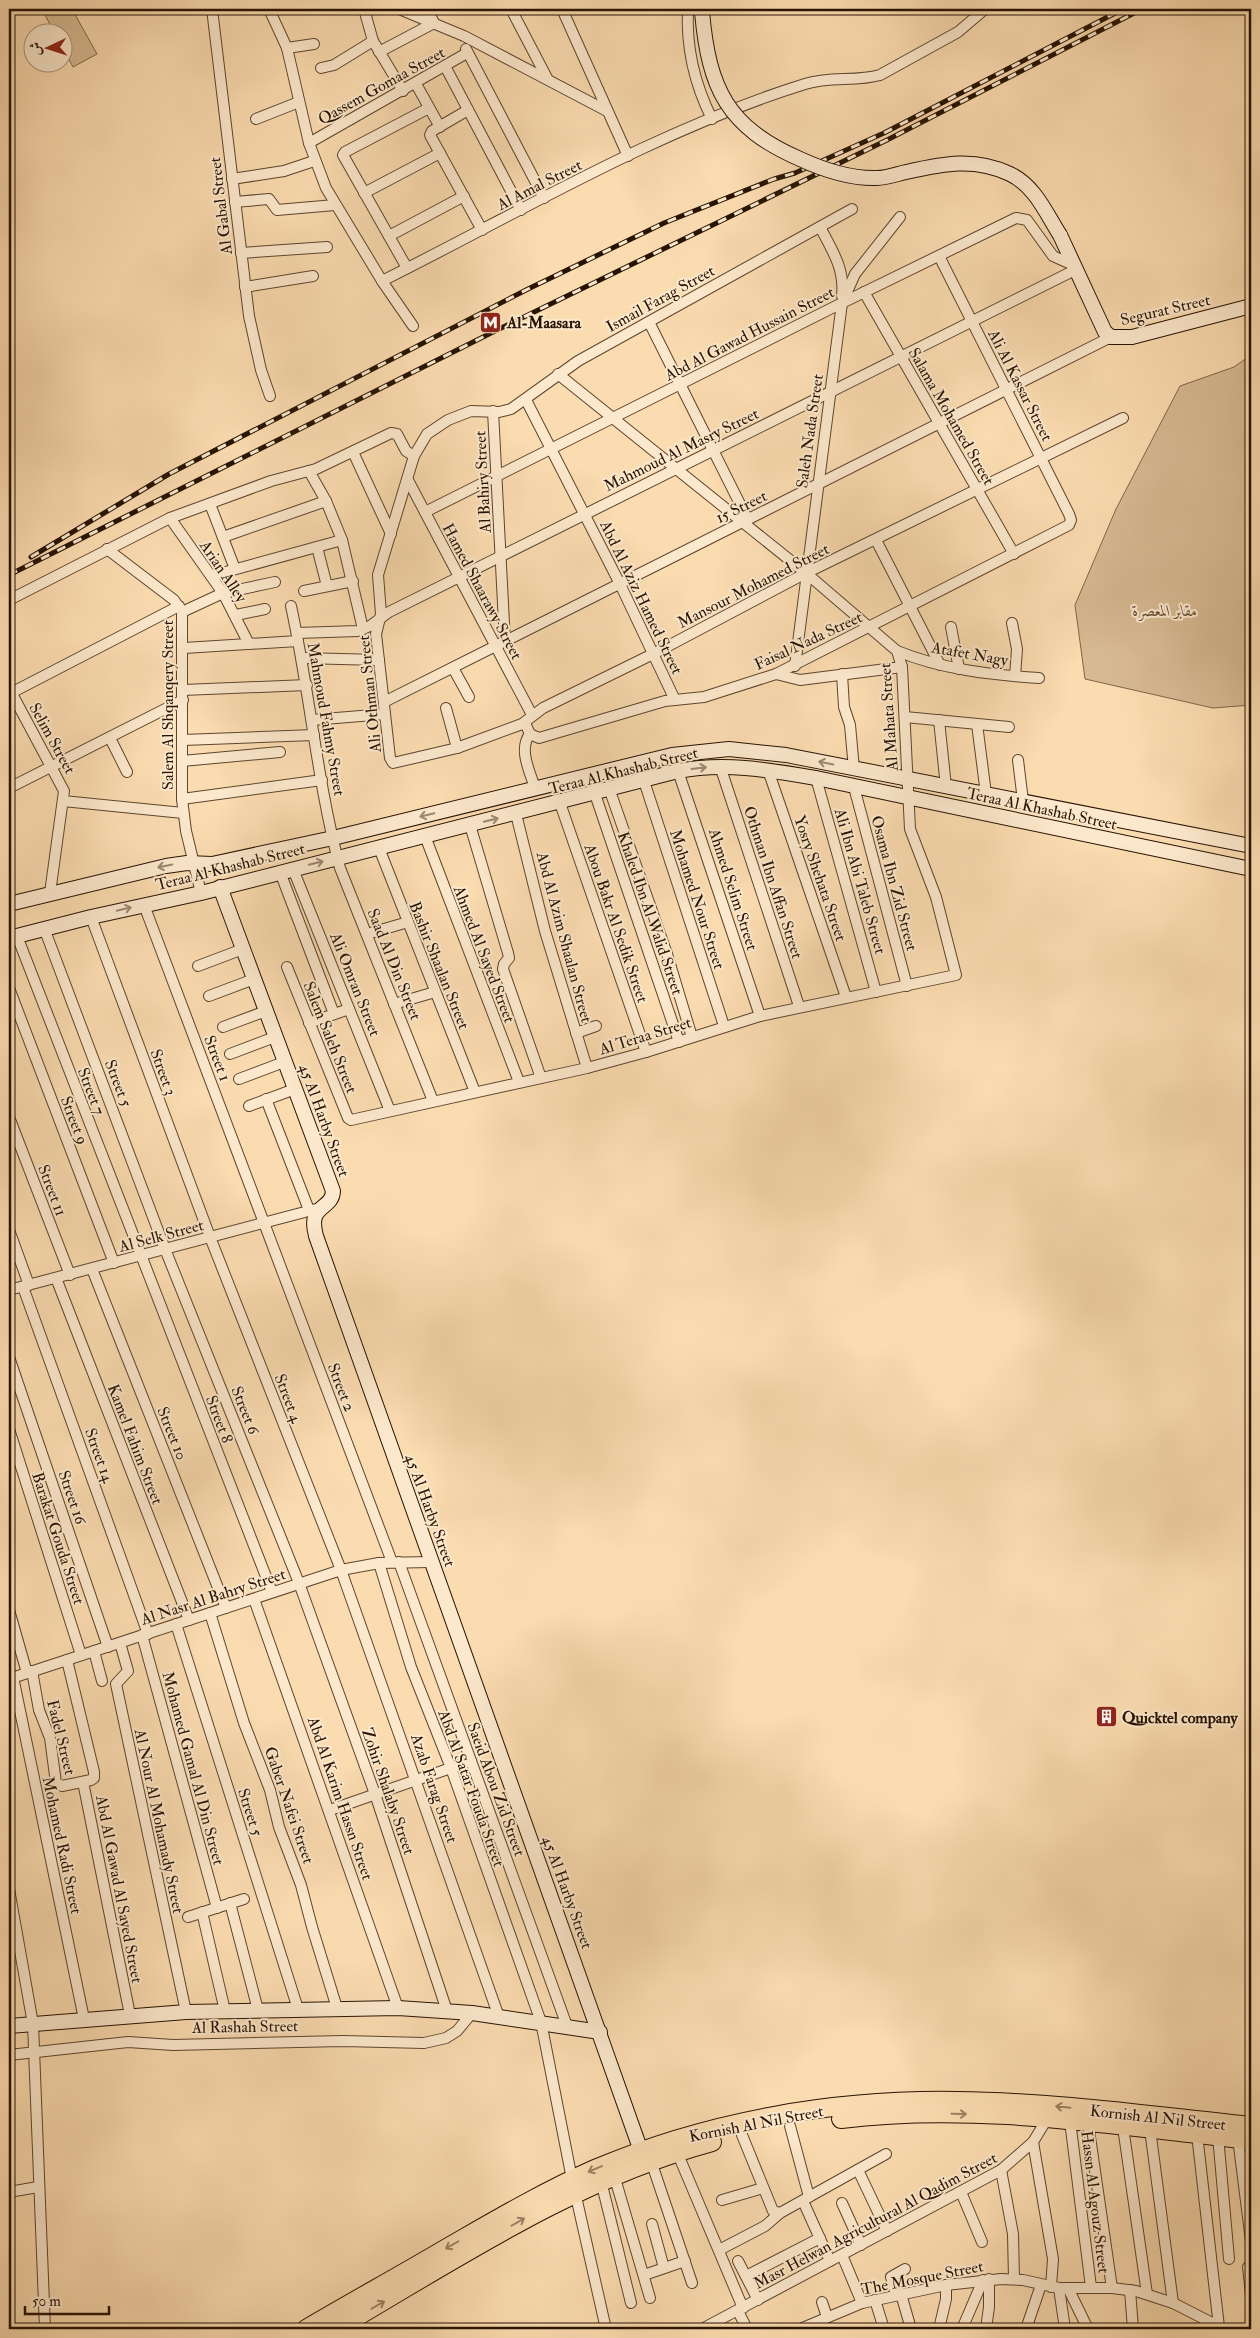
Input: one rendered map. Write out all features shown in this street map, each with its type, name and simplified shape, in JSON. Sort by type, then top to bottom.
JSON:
[{"type":"highway","name":"Kornish Al Nil Street","points":[[306,2329],[486,2225],[574,2186],[706,2132],[773,2116],[819,2109],[911,2101],[1012,2103],[1251,2126]]},
{"type":"highway","name":"Kornish Al Nil Street","points":[[336,2329],[528,2217],[574,2186],[607,2178],[646,2156],[677,2152],[742,2135],[846,2118],[913,2114],[980,2114],[1070,2121],[1244,2139]]},
{"type":"street","name":"Al Gabal Street","points":[[212,9],[245,287],[254,343],[270,396]]},
{"type":"street","points":[[268,9],[287,48],[314,161],[335,205],[382,281],[413,326]]},
{"type":"street","points":[[364,9],[372,41],[403,91]]},
{"type":"street","points":[[399,9],[464,36],[607,111]]},
{"type":"street","points":[[427,9],[434,24]]},
{"type":"street","points":[[510,9],[547,78]]},
{"type":"street","points":[[562,9],[628,156]]},
{"type":"street","points":[[688,9],[689,43],[696,81],[712,119]]},
{"type":"street","name":"Al Amal Street","points":[[382,281],[628,156],[712,119],[816,81],[861,79],[880,75],[958,32],[985,9]]},
{"type":"street","name":"Segurat Street","points":[[702,10],[705,41],[712,72],[728,106],[745,128],[771,146],[821,168],[851,176],[878,178],[943,164],[971,163],[1010,174],[1025,184],[1038,198],[1060,235],[1104,332],[1111,337],[1132,338],[1251,306]]},
{"type":"street","points":[[379,52],[434,24]]},
{"type":"street","points":[[464,36],[467,53],[544,198]]},
{"type":"street","points":[[321,68],[334,65],[372,41]]},
{"type":"street","points":[[287,48],[314,44]]},
{"type":"street","name":"Qassem Gomaa Street","points":[[309,143],[416,84],[467,53]]},
{"type":"street","points":[[445,66],[521,210]]},
{"type":"street","points":[[416,84],[440,127]]},
{"type":"street","points":[[256,119],[299,102]]},
{"type":"street","points":[[407,268],[364,193],[344,153],[429,108]]},
{"type":"street","points":[[468,110],[430,135],[482,230]]},
{"type":"street","points":[[364,193],[440,153]]},
{"type":"street","points":[[232,179],[276,173],[314,161]]},
{"type":"street","points":[[389,236],[464,196]]},
{"type":"street","points":[[235,202],[269,199],[277,210],[335,205]]},
{"type":"street","name":"Ismail Farag Street","points":[[414,456],[427,434],[442,423],[471,411],[505,411],[526,400],[558,374],[852,209]]},
{"type":"street","name":"Saleh Nada Street","points":[[795,666],[842,303],[856,274],[900,217]]},
{"type":"street","name":"Abd Al Gawad Hussain Street","points":[[425,512],[864,292],[1020,217],[1027,220],[1053,256],[1074,267]]},
{"type":"street","points":[[820,227],[840,265],[843,281],[842,303]]},
{"type":"street","points":[[241,253],[327,247]]},
{"type":"street","name":"Ali Al Kassar Street","points":[[939,256],[1071,517],[1067,527]]},
{"type":"street","name":"Mahmoud Al Masry Street","points":[[363,630],[380,618],[500,556],[972,322],[1074,267]]},
{"type":"street","points":[[245,287],[313,276]]},
{"type":"street","name":"Salama Mohamed Street","points":[[864,292],[1014,554]]},
{"type":"street","points":[[649,322],[713,450],[745,521]]},
{"type":"street","name":"15 Street","points":[[384,702],[1111,337]]},
{"type":"street","name":"Al Mahata Street","points":[[558,374],[675,468],[745,521],[897,651],[902,666],[908,799],[912,840],[936,896],[956,970],[956,975],[952,977]]},
{"type":"street","name":"Abd Al Aziz Hamed Street","points":[[526,400],[620,584],[675,700]]},
{"type":"street","name":"Al Bahiry Street","points":[[493,411],[500,556],[500,644]]},
{"type":"street","name":"Mansour Mohamed Street","points":[[393,763],[457,748],[528,719],[806,573],[978,491],[1123,418]]},
{"type":"street","points":[[9,600],[170,518],[271,481],[309,471],[393,433],[398,435],[406,451],[414,456]]},
{"type":"street","points":[[353,452],[391,534]]},
{"type":"street","name":"Ali Othman Street","points":[[393,763],[390,758],[376,634],[380,618],[378,575],[382,556],[391,534],[414,456]]},
{"type":"street","points":[[184,648],[250,644],[363,630],[342,540],[326,501],[309,471]]},
{"type":"street","name":"Hamed Shaarawy Street","points":[[408,480],[459,577],[500,644],[528,719]]},
{"type":"street","points":[[223,537],[326,501]]},
{"type":"street","points":[[210,504],[235,569]]},
{"type":"street","name":"Arian Alley","points":[[170,518],[223,593],[250,644]]},
{"type":"street","name":"Faisal Nada Street","points":[[530,734],[536,738],[541,737],[675,700],[704,697],[776,674],[1067,527]]},
{"type":"street","points":[[211,576],[342,540]]},
{"type":"street","points":[[876,540],[940,665]]},
{"type":"street","points":[[317,547],[327,586]]},
{"type":"street","name":"Salem Al Shqanqery Street","points":[[107,549],[181,609],[184,648],[182,799],[193,863],[201,893]]},
{"type":"street","points":[[304,591],[353,581]]},
{"type":"street","points":[[10,691],[181,609],[223,593],[274,582]]},
{"type":"street","name":"Mahmoud Fahmy Street","points":[[290,606],[302,658],[333,838]]},
{"type":"street","points":[[236,615],[265,609]]},
{"type":"street","points":[[1012,623],[1017,649],[1016,676]]},
{"type":"street","points":[[951,627],[959,668]]},
{"type":"street","name":"Atafet Nagy","points":[[897,651],[940,665],[1039,678]]},
{"type":"street","points":[[302,658],[379,660]]},
{"type":"street","points":[[776,674],[800,680],[902,666]]},
{"type":"street","points":[[453,668],[469,697]]},
{"type":"street","points":[[842,674],[845,710],[850,725],[854,769]]},
{"type":"street","points":[[9,788],[110,738],[183,695],[307,685]]},
{"type":"street","name":"Selim Street","points":[[10,691],[63,787],[63,801],[50,893]]},
{"type":"street","points":[[446,708],[457,748]]},
{"type":"street","points":[[312,720],[385,714]]},
{"type":"street","points":[[905,717],[1009,727]]},
{"type":"street","points":[[528,719],[530,734],[525,742],[524,752],[535,788]]},
{"type":"street","points":[[939,720],[946,787]]},
{"type":"street","points":[[978,724],[986,794]]},
{"type":"street","points":[[183,740],[314,735]]},
{"type":"street","points":[[110,738],[127,772]]},
{"type":"street","name":"Teraa Al Khashab Street","points":[[9,903],[166,866],[193,863],[212,864],[333,838],[672,755],[700,750],[758,751],[1251,846]]},
{"type":"street","points":[[182,761],[280,752]]},
{"type":"street","points":[[1018,760],[1023,801]]},
{"type":"street","name":"Teraa Al Khashab Street","points":[[13,937],[91,917],[201,893],[560,803],[678,771],[720,766],[768,770],[816,778],[908,799],[1251,869]]},
{"type":"street","name":"Othman Ibn Affan Street","points":[[720,766],[799,1006]]},
{"type":"street","name":"Yosry Shehata Street","points":[[768,770],[846,997]]},
{"type":"street","name":"Ahmed Selim Street","points":[[678,771],[760,1016]]},
{"type":"street","name":"Ali Ibn Abi Taleb Street","points":[[816,778],[876,992]]},
{"type":"street","points":[[182,799],[322,780]]},
{"type":"street","name":"Mohamed Nour Street","points":[[644,781],[724,1026]]},
{"type":"street","name":"Osama Ibn Zid Street","points":[[854,787],[907,986]]},
{"type":"street","points":[[610,790],[667,954],[692,1037]]},
{"type":"street","name":"Khaled Ibn Al Walid Street","points":[[595,794],[679,1042]]},
{"type":"street","points":[[63,801],[183,813]]},
{"type":"street","name":"Abou Bakr Al Sedik Street","points":[[560,803],[646,1052]]},
{"type":"street","name":"Abd Al Azim Shaalan Street","points":[[516,814],[545,931],[587,1068]]},
{"type":"street","points":[[470,825],[508,953],[504,969],[541,1078]]},
{"type":"street","points":[[1182,855],[1187,833]]},
{"type":"street","name":"Ahmed Al Sayed Street","points":[[425,836],[519,1082]]},
{"type":"street","name":"Saad Al Din Street","points":[[333,838],[338,858],[367,934],[434,1101]]},
{"type":"street","name":"Bashir Shaalan Street","points":[[378,848],[475,1092]]},
{"type":"street","name":"Ali Omran Street","points":[[287,871],[349,1008],[390,1111]]},
{"type":"street","name":"Salem Saleh Street","points":[[287,871],[334,1014]]},
{"type":"street","name":"45 Al Harby Street","points":[[220,887],[333,1192],[331,1200],[315,1209],[316,1236],[431,1562],[646,2156]]},
{"type":"street","name":"Street 1","points":[[144,905],[264,1222]]},
{"type":"street","name":"Street 3","points":[[91,917],[210,1237]]},
{"type":"street","points":[[367,934],[408,922]]},
{"type":"street","name":"Street 5","points":[[44,928],[165,1249]]},
{"type":"street","name":"Street 7","points":[[13,937],[140,1256]]},
{"type":"street","points":[[198,966],[243,949]]},
{"type":"street","name":"Salem Saleh Street","points":[[287,967],[348,1118]]},
{"type":"street","name":"Al Teraa Street","points":[[348,1118],[352,1120],[587,1068],[679,1042],[724,1026],[799,1006],[952,977]]},
{"type":"street","points":[[209,996],[254,979]]},
{"type":"street","name":"Street 9","points":[[9,988],[114,1263]]},
{"type":"street","points":[[394,1004],[435,992]]},
{"type":"street","points":[[310,1023],[349,1008]]},
{"type":"street","points":[[223,1027],[266,1011]]},
{"type":"street","points":[[576,1033],[596,1026]]},
{"type":"street","points":[[230,1054],[276,1037]]},
{"type":"street","points":[[239,1079],[284,1062]]},
{"type":"street","points":[[249,1106],[294,1089]]},
{"type":"street","points":[[266,1099],[315,1209]]},
{"type":"street","name":"Street 11","points":[[9,1117],[70,1274]]},
{"type":"street","name":"Al Selk Street","points":[[9,1290],[315,1209]]},
{"type":"street","name":"Street 2","points":[[264,1222],[395,1562]]},
{"type":"street","name":"Street 14","points":[[9,1230],[26,1286],[145,1634]]},
{"type":"street","name":"Street 4","points":[[210,1237],[341,1570]]},
{"type":"street","name":"Street 6","points":[[165,1249],[299,1583]]},
{"type":"street","name":"Street 8","points":[[140,1256],[272,1592]]},
{"type":"street","name":"Street 10","points":[[92,1269],[226,1608]]},
{"type":"street","name":"Kamel Fahim Street","points":[[56,1278],[189,1620]]},
{"type":"street","name":"Street 16","points":[[9,1357],[108,1646]]},
{"type":"street","name":"Barakat Gouda Street","points":[[9,1429],[81,1656]]},
{"type":"street","name":"Saeid Abou Zid Street","points":[[395,1562],[471,1761],[567,2026]]},
{"type":"street","name":"Al Nasr Al Bahry Street","points":[[11,1678],[341,1570],[379,1563],[431,1562]]},
{"type":"street","name":"Abd Al Satar Fouda Street","points":[[379,1563],[411,1667],[451,1768],[541,2022],[574,2186],[606,2329]]},
{"type":"street","name":"Azab Farag Street","points":[[341,1570],[499,2017]]},
{"type":"street","name":"Zohir Shalaby Street","points":[[299,1583],[375,1794],[447,2010]]},
{"type":"street","name":"Abd Al Karim Hassn Street","points":[[254,1599],[330,1810],[398,2008]]},
{"type":"street","points":[[9,1610],[29,1672]]},
{"type":"street","name":"Gaber Nafei Street","points":[[210,1613],[244,1723],[270,1790],[279,1827],[301,1884],[337,2008]]},
{"type":"street","name":"Street 5","points":[[176,1624],[298,2009]]},
{"type":"street","name":"Mohamed Gamal Al Din Street","points":[[145,1634],[216,1908]]},
{"type":"street","name":"Al Nour Al Mohamady Street","points":[[120,1643],[128,1671],[116,1684],[186,2012]]},
{"type":"street","points":[[94,1651],[102,1681]]},
{"type":"street","name":"Abd Al Gawad Al Sayed Street","points":[[67,1660],[95,1774],[93,1779],[83,1782],[130,2016]]},
{"type":"street","name":"Fadel Street","points":[[29,1672],[39,1710],[50,1738],[56,1783],[60,1786],[83,1782]]},
{"type":"street","name":"Mohamed Radi Street","points":[[11,1678],[84,2019]]},
{"type":"street","points":[[330,1810],[471,1761]]},
{"type":"street","points":[[9,1889],[33,2024],[45,2329]]},
{"type":"street","points":[[188,1917],[244,1899]]},
{"type":"street","points":[[230,1903],[258,2010]]},
{"type":"street","points":[[202,1912],[225,2011]]},
{"type":"street","name":"Al Rashah Street","points":[[9,2026],[186,2012],[398,2008],[447,2010],[541,2022],[600,2032]]},
{"type":"street","name":"Al Rashah Street","points":[[9,2055],[128,2042],[173,2045],[342,2041],[424,2043],[446,2038],[457,2031],[472,2013]]},
{"type":"street","name":"Masr Helwan Agricultural Al Qadim Street","points":[[702,2329],[1001,2170],[1023,2153],[1033,2142],[1047,2119]]},
{"type":"street","name":"Hassn Al Agouz Street","points":[[1070,2121],[1092,2287]]},
{"type":"street","points":[[1088,2123],[1112,2288]]},
{"type":"street","points":[[790,2126],[806,2199],[830,2261]]},
{"type":"street","points":[[1123,2127],[1147,2294]]},
{"type":"street","points":[[1150,2129],[1173,2303]]},
{"type":"street","points":[[1196,2134],[1219,2328]]},
{"type":"street","points":[[742,2135],[774,2213],[780,2213]]},
{"type":"street","points":[[1218,2136],[1229,2259]]},
{"type":"street","points":[[1244,2139],[1251,2241]]},
{"type":"street","points":[[1033,2142],[1053,2259],[1055,2287],[1065,2329]]},
{"type":"street","points":[[677,2152],[719,2250],[747,2329]]},
{"type":"street","points":[[719,2250],[766,2226],[780,2213],[886,2154]]},
{"type":"street","points":[[646,2156],[692,2283]]},
{"type":"street","points":[[858,2170],[886,2231]]},
{"type":"street","points":[[1001,2170],[1013,2234],[1014,2279]]},
{"type":"street","points":[[607,2178],[644,2275],[650,2298]]},
{"type":"street","points":[[607,2178],[631,2303]]},
{"type":"street","points":[[9,2192],[38,2188]]},
{"type":"street","points":[[722,2200],[763,2188]]},
{"type":"street","points":[[961,2192],[982,2242]]},
{"type":"street","points":[[842,2203],[861,2245]]},
{"type":"street","points":[[652,2224],[664,2268]]},
{"type":"street","points":[[746,2276],[820,2238]]},
{"type":"street","points":[[842,2255],[862,2303]]},
{"type":"street","points":[[738,2261],[758,2300]]},
{"type":"street","points":[[644,2275],[685,2262]]},
{"type":"street","points":[[1248,2267],[1251,2294]]},
{"type":"street","points":[[905,2269],[892,2276],[911,2329]]},
{"type":"street","points":[[962,2329],[986,2279]]},
{"type":"street","points":[[986,2279],[989,2301],[986,2329]]},
{"type":"street","name":"The Mosque Street","points":[[800,2329],[823,2322],[862,2303],[946,2285],[986,2279],[1014,2279],[1055,2287],[1130,2290],[1173,2303],[1219,2328]]},
{"type":"street","points":[[939,2329],[946,2299],[946,2285]]},
{"type":"street","points":[[1026,2329],[1055,2287]]},
{"type":"street","points":[[1055,2287],[1088,2329]]},
{"type":"street","points":[[1130,2290],[1133,2329]]},
{"type":"street","points":[[875,2300],[884,2329]]},
{"type":"street","points":[[822,2302],[823,2322]]},
{"type":"green space","points":[[56,9],[72,9],[97,54],[73,67],[72,22],[49,22],[45,15]]},
{"type":"green space","name":"مقابر المعصرة","points":[[1251,355],[1251,705],[1213,708],[1085,679],[1075,605],[1116,509],[1180,386],[1234,367]]},
{"type":"railway","points":[[31,557],[169,474],[528,289],[664,223],[774,179],[795,173],[884,133],[1123,9]]},
{"type":"railway","points":[[9,575],[495,331],[887,140],[1142,9]]},
{"type":"place","name":"Al-Maasara","points":[[491,322]]},
{"type":"place","name":"Quicktel company","points":[[1106,1717]]}]
